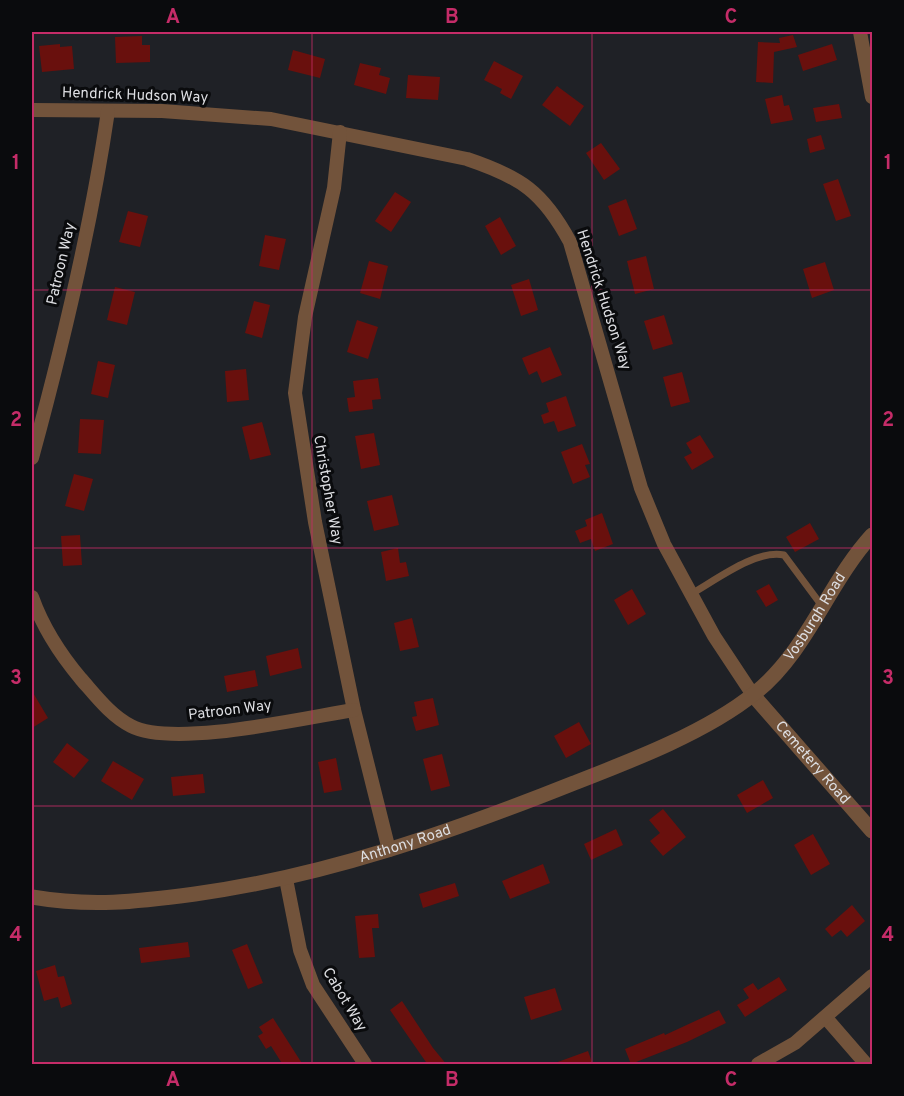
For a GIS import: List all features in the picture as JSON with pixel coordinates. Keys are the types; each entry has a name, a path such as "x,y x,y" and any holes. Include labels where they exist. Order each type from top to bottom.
{"street":[{"path":"860,32 873,97"},
{"name":"Hendrick Hudson Way","path":"32,110 162,111 271,119 467,159 493,167 538,194 555,213 570,242 641,488 664,544 714,636 753,695"},
{"name":"Patroon Way","path":"32,458 50,391 98,176 108,111"},
{"name":"Christopher Way","path":"340,132 334,188 304,317 297,358 295,393 315,522 354,710 389,850"},
{"name":"Vosburgh Road","path":"753,695 777,675 822,606 873,535"},
{"name":"Patroon Way","path":"32,597 41,622 77,674 105,706 130,725 144,731 195,735 354,710"},
{"name":"Cemetery Road","path":"753,695 873,831"},
{"name":"Anthony Road","path":"32,897 62,902 122,904 286,879 389,850 499,813 614,768 690,733 753,695"},
{"name":"Cabot Way","path":"286,879 300,950 313,985 365,1065"},
{"path":"758,1065 795,1043 873,976"},
{"path":"826,1018 866,1065"}],"lane":[{"path":"691,594 753,559 776,553 784,555 822,606"}],"building":[{"path":"793,35 797,47 774,52 773,83 756,82 758,42 780,43 779,38"},
{"path":"142,36 142,45 150,45 150,62 116,63 115,37"},
{"path":"60,44 60,47 72,46 74,69 42,72 39,46"},
{"path":"832,44 837,60 803,71 798,55"},
{"path":"293,50 325,59 320,78 288,70"},
{"path":"494,61 523,76 511,99 500,93 502,89 484,80"},
{"path":"360,63 381,68 379,75 390,78 386,94 354,85"},
{"path":"408,75 440,77 438,100 406,98"},
{"path":"557,86 584,106 570,126 542,105"},
{"path":"782,95 784,106 789,105 793,120 771,124 765,99"},
{"path":"839,104 842,118 816,122 813,108"},
{"path":"821,135 825,149 810,153 807,139"},
{"path":"601,143 620,169 604,180 586,153"},
{"path":"838,179 851,216 836,221 823,184"},
{"path":"395,192 411,202 391,232 375,221"},
{"path":"626,199 637,229 619,236 608,206"},
{"path":"128,211 148,216 140,247 119,242"},
{"path":"500,217 516,246 501,255 485,226"},
{"path":"265,235 286,239 279,270 259,266"},
{"path":"646,256 654,289 635,294 627,261"},
{"path":"369,261 388,266 380,299 360,293"},
{"path":"825,262 834,290 812,298 803,269"},
{"path":"529,279 538,310 521,316 511,285"},
{"path":"115,287 135,292 127,325 107,320"},
{"path":"254,301 270,305 262,338 245,333"},
{"path":"664,315 673,344 653,350 644,321"},
{"path":"357,320 378,327 368,359 347,352"},
{"path":"550,347 562,375 542,383 537,371 529,375 522,358"},
{"path":"98,361 115,365 108,398 91,394"},
{"path":"246,369 249,400 227,402 225,371"},
{"path":"682,372 690,402 671,407 663,377"},
{"path":"378,378 381,399 372,400 373,409 349,412 347,398 355,397 353,381"},
{"path":"566,396 576,426 558,432 554,421 544,424 541,415 549,412 546,403"},
{"path":"80,419 104,420 101,454 78,453"},
{"path":"262,422 271,455 250,460 242,427"},
{"path":"374,433 380,465 361,469 355,436"},
{"path":"700,435 714,457 692,470 684,457 692,453 686,443"},
{"path":"582,444 590,464 585,465 590,477 573,484 561,452"},
{"path":"74,474 93,479 84,511 65,506"},
{"path":"392,495 399,525 374,531 367,501"},
{"path":"602,513 613,544 595,551 591,539 580,543 575,531 587,526 585,520"},
{"path":"810,523 819,539 795,552 786,537"},
{"path":"80,535 82,565 63,566 61,536"},
{"path":"398,548 400,563 406,562 409,576 386,581 381,552"},
{"path":"769,584 778,600 766,607 756,591"},
{"path":"632,589 646,614 628,625 614,600"},
{"path":"412,618 419,647 400,651 394,623"},
{"path":"298,648 302,668 270,676 266,656"},
{"path":"255,670 258,686 227,692 224,676"},
{"path":"32,691 48,718 32,728"},
{"path":"433,698 439,725 416,731 412,717 417,716 414,702"},
{"path":"579,722 591,744 566,758 554,736"},
{"path":"67,743 89,760 74,778 53,762"},
{"path":"442,754 450,786 431,791 423,759"},
{"path":"336,758 342,790 324,793 318,762"},
{"path":"113,761 144,779 132,800 101,781"},
{"path":"203,774 205,793 173,796 171,777"},
{"path":"763,780 773,798 747,813 737,795"},
{"path":"663,809 686,837 663,856 650,841 660,833 649,820"},
{"path":"616,829 623,845 591,860 584,844"},
{"path":"813,834 830,864 811,875 794,845"},
{"path":"543,864 550,883 510,899 502,881"},
{"path":"455,883 459,896 423,908 419,894"},
{"path":"852,905 865,921 847,937 841,930 832,937 825,929"},
{"path":"378,914 379,928 372,928 375,957 359,958 355,916"},
{"path":"188,942 190,957 141,963 139,948"},
{"path":"247,944 263,983 248,989 232,950"},
{"path":"55,965 58,977 64,976 72,1004 61,1008 58,997 44,1001 36,971"},
{"path":"779,977 787,990 745,1017 737,1005 749,998 743,989 753,983 758,990"},
{"path":"555,988 562,1010 531,1020 524,997"},
{"path":"402,1001 447,1065 428,1065 390,1010"},
{"path":"719,1010 726,1023 687,1042 631,1064 625,1049 664,1033 665,1035"},
{"path":"273,1018 303,1065 283,1065 271,1046 266,1049 258,1036 263,1033 259,1027"},
{"path":"588,1051 593,1065 555,1065 555,1063"}]}
